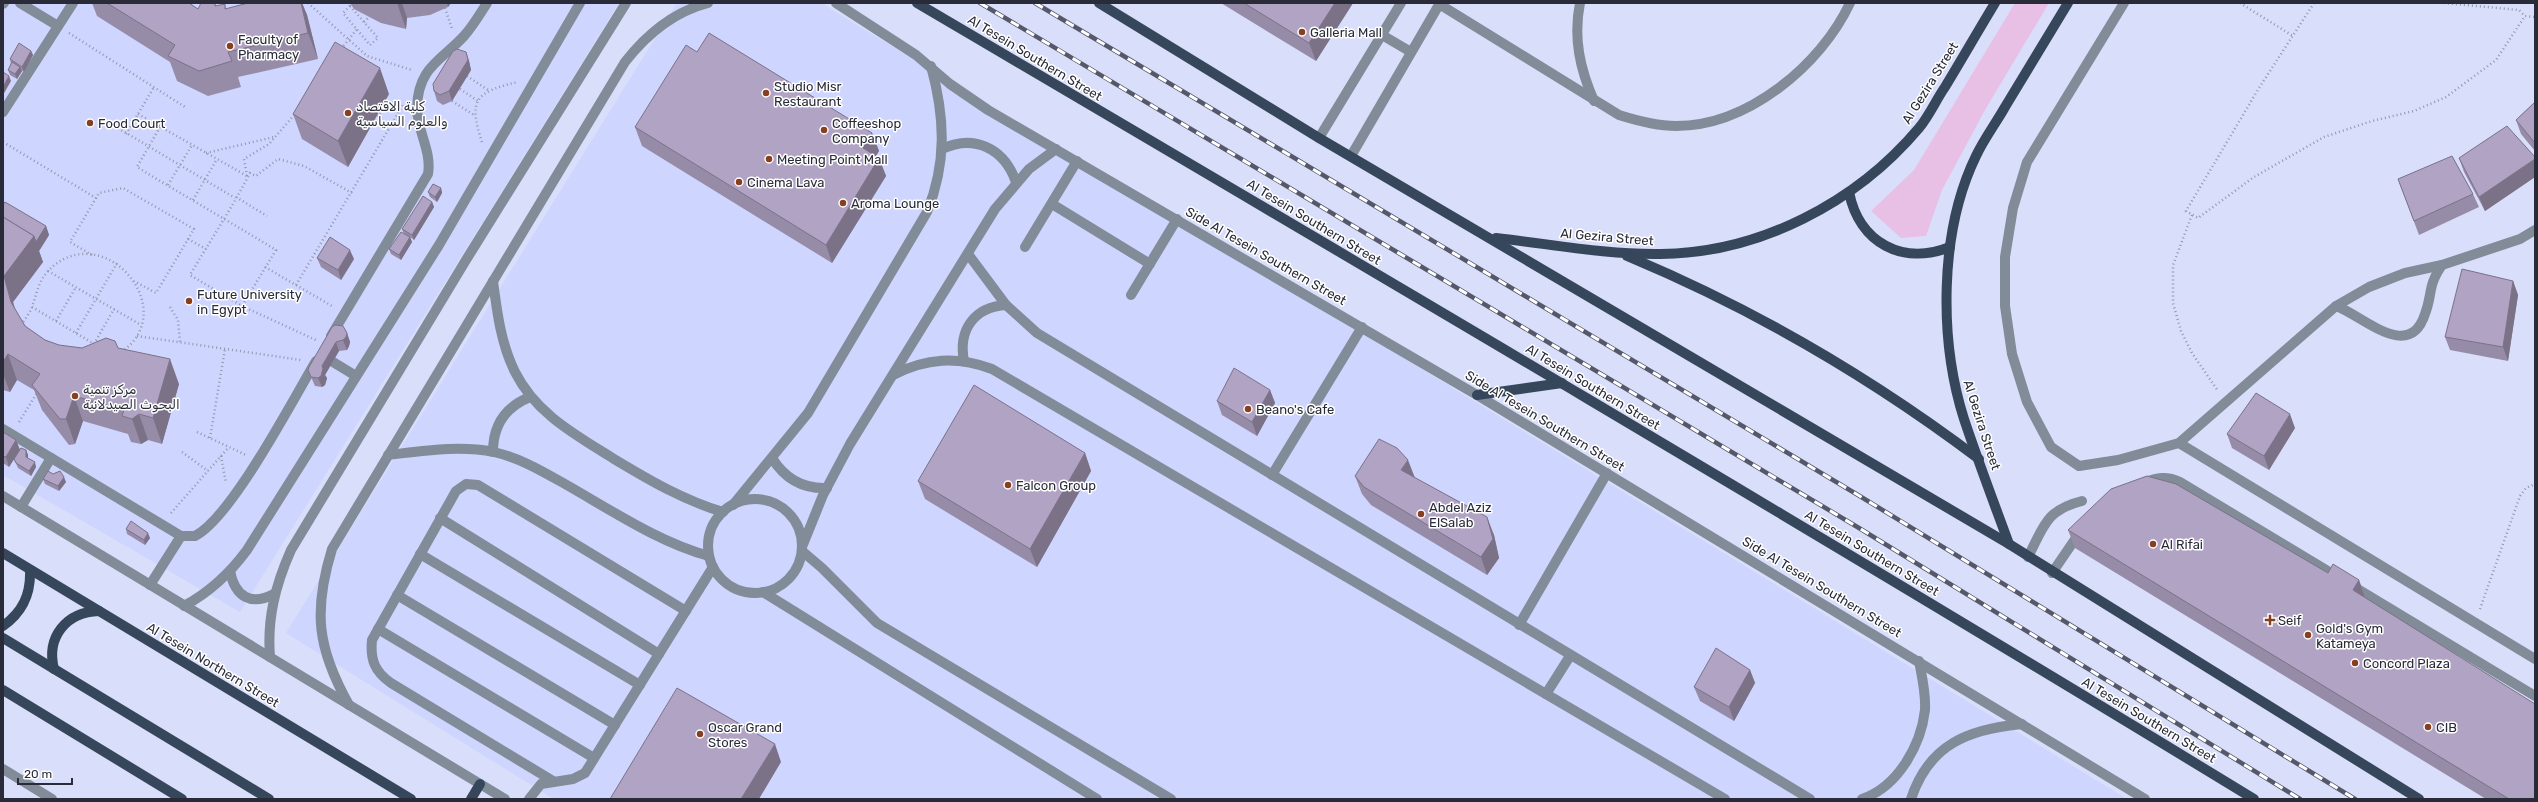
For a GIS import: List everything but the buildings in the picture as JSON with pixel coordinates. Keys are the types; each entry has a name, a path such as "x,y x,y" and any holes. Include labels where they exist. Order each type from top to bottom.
{"main road":[{"name":"Al Tesein Southern Street","path":"917,3 1562,383 1971,627 2254,799"},
{"path":"1099,3 1319,138 1492,238 2009,544 2052,573 2419,799"},
{"name":"Al Gezira Street","path":"1492,238 1621,253 1661,254 1701,251 1741,243 1779,230 1809,216 1849,192 1899,151 1920,127 1995,3"},
{"name":"Al Gezira Street","path":"2009,544 1964,419 1953,376 1948,341 1947,290 1950,247 1965,186 1976,156 2068,3"},
{"path":"1849,192 1852,204 1863,226 1886,246 1915,254 1927,254 1950,247"},
{"path":"1621,253 1729,301 1826,355 1895,398 1979,459"},
{"path":"1477,395 1562,383"},
{"name":"Al Tesein Northern Street","path":"3,553 411,799"},
{"path":"3,626 15,616 25,602 31,581 30,570"},
{"path":"54,669 52,650 58,632 75,616 98,611"},
{"path":"3,638 269,799"},
{"path":"3,690 182,799"},
{"path":"471,799 480,784"}],"street":[{"path":"20,3 58,26"},
{"path":"3,112 72,3"},
{"path":"326,345 428,174 429,160 417,108 418,97 426,74 439,58 469,31 487,3"},
{"path":"184,606 200,598 230,571 247,550 439,245 580,3"},
{"path":"270,657 269,626 274,594 291,550 466,260 626,3"},
{"path":"349,705 333,677 323,645 319,612 322,580 332,548 625,62 638,44 656,28 677,15 708,3"},
{"name":"Side Al Tesein Southern Street","path":"836,3 931,66 950,84 988,110 1477,395 1919,661 2144,799"},
{"path":"1319,138 1401,3"},
{"path":"1580,3 1577,18 1577,47 1582,75 1594,101"},
{"path":"1351,156 1440,4 1594,101 1619,115 1647,124 1676,126 1705,123 1739,111 1771,94 1799,72 1824,46 1850,3"},
{"path":"2124,3 2027,162 2012,215 2005,257 2005,306 2012,354 2027,402 2051,447 2079,466 2118,460 2178,443 2336,306 2369,287 2405,273 2442,265 2520,239 2535,230"},
{"path":"1382,35 1411,52"},
{"path":"931,66 938,91 942,149 937,187 927,212 808,413 733,505 723,512 710,532 709,556 713,567 719,577 740,591 763,592 785,582 796,568 802,549 827,488 850,444 968,254 994,209 1016,182 1056,149"},
{"path":"942,149 962,143 982,145 992,149 1007,162 1016,182"},
{"path":"1025,247 1077,161"},
{"path":"1052,204 1150,264"},
{"path":"1132,295 1177,219"},
{"path":"968,254 1006,305 1037,333 1570,656 1810,799"},
{"path":"2336,306 2349,310 2388,335 2400,336 2412,332 2420,324 2426,313 2429,289 2442,265"},
{"path":"493,281 504,346 515,372 530,397 563,428 656,484 688,500 723,512"},
{"path":"964,361 962,340 970,321 986,308 1006,305"},
{"path":"1272,475 1362,327"},
{"path":"7,435 51,458 181,536 195,536 201,533 229,503 320,354 356,376"},
{"path":"893,375 906,368 935,360 964,361 1001,373 1725,799"},
{"path":"493,452 496,429 502,418 519,402 530,397"},
{"path":"2178,443 2535,659"},
{"path":"388,455 454,448 493,452 524,462 670,542 709,556"},
{"path":"21,507 51,458"},
{"path":"772,458 791,480 808,487 827,488"},
{"path":"1519,625 1607,473"},
{"path":"2136,488 2161,478 2171,478 2180,482 2535,696"},
{"path":"553,781 380,676 370,653 372,640 440,518 460,487 472,484 478,485 686,611"},
{"path":"3,496 505,799"},
{"path":"733,505 756,500 779,506 796,524 802,549 877,623 1171,799"},
{"path":"2028,557 2051,515 2064,505 2082,501"},
{"path":"440,518 659,654"},
{"path":"2052,573 2088,521"},
{"path":"150,585 181,536"},
{"path":"420,554 640,685"},
{"path":"529,799 541,784 580,777 615,725 713,567"},
{"path":"230,571 232,583 240,594 251,599 263,599 274,594"},
{"path":"763,592 1097,799"},
{"path":"397,595 615,725"},
{"path":"378,629 594,758"},
{"path":"1546,694 1570,656"},
{"path":"1862,799 1885,786 1901,770 1912,751 1921,729 1925,709 1925,689 1919,661"},
{"path":"1911,799 1914,789 1928,767 1944,748 1966,735 1991,727 2022,724"},
{"path":"3,769 48,798"}],"path":[{"path":"308,3 346,39 367,56 426,74"},
{"path":"2240,3 2293,36"},
{"path":"2314,3 2186,211 2192,215 2198,218 2254,177 2324,137 2372,121 2414,111 2446,97 2496,60 2525,16"},
{"path":"2444,3 2519,10 2525,16 2535,17"},
{"path":"350,6 378,38 370,45 357,29 343,12 350,6"},
{"path":"445,8 452,29"},
{"path":"364,22 370,17"},
{"path":"58,26 185,107"},
{"path":"338,53 346,39 357,29"},
{"path":"467,76 488,90"},
{"path":"488,160 474,115 478,101 488,90 536,78"},
{"path":"126,134 154,87"},
{"path":"460,88 478,101"},
{"path":"296,285 352,193 406,99"},
{"path":"452,101 474,115"},
{"path":"374,120 390,103 401,109"},
{"path":"298,110 269,144 244,159 247,176 236,198 190,275 242,306 326,345"},
{"path":"138,114 247,176"},
{"path":"160,127 137,167 276,250 242,306"},
{"path":"118,128 267,216"},
{"path":"206,153 274,137"},
{"path":"3,142 96,198"},
{"path":"168,185 192,145"},
{"path":"192,200 217,159"},
{"path":"247,176 250,173 256,176 278,159 304,166 352,193"},
{"path":"122,188 194,229 188,239 156,293 134,281 116,263 92,255 70,242 99,194 122,188"},
{"path":"2192,215 2172,265 2173,303 2181,331 2192,353 2225,401"},
{"path":"188,239 206,249"},
{"path":"20,327 32,307 35,294 48,271 69,258 92,255"},
{"path":"76,332 116,263"},
{"path":"265,267 345,313"},
{"path":"48,271 141,325"},
{"path":"117,353 131,345 137,336 141,325 142,302 134,281"},
{"path":"56,321 76,287"},
{"path":"32,307 100,347"},
{"path":"170,307 178,320 180,342"},
{"path":"94,344 114,309"},
{"path":"137,336 315,362"},
{"path":"210,438 224,349"},
{"path":"7,435 38,392"},
{"path":"197,432 256,460"},
{"path":"162,524 229,447"},
{"path":"182,452 208,471"},
{"path":"221,456 229,503"},
{"path":"2475,624 2520,496 2526,488 2535,484"}],"shaded area":[{"name":"Future University in Egypt","path":"3,3 619,3 240,612 3,475"},
{"path":"677,3 821,3 2127,799 554,799 286,633"},
{"path":"2015,3 2049,3 1985,110 1942,190 1926,236 1901,238 1871,211 1914,170"}],"railway":[{"path":"980,3 1859,528 2300,799"},
{"path":"1035,3 1858,495 2355,799"}],"place":[{"name":"Galleria Mall","path":"1302,32"},
{"name":"Faculty of Pharmacy","path":"230,46"},
{"name":"Studio Misr Restaurant","path":"766,93"},
{"name":"كلية الاقتصاد والعلوم السياسية","path":"348,113"},
{"name":"Food Court","path":"90,123"},
{"name":"Coffeeshop Company","path":"824,130"},
{"name":"Meeting Point Mall","path":"769,159"},
{"name":"Cinema Lava","path":"739,182"},
{"name":"Aroma Lounge","path":"843,203"},
{"name":"Future University in Egypt","path":"189,301"},
{"name":"مركز تنمية البحوث الصيدلانية","path":"75,396"},
{"name":"Beano's Cafe","path":"1248,409"},
{"name":"Falcon Group","path":"1008,485"},
{"name":"Abdel Aziz ElSalab","path":"1421,514"},
{"name":"Al Rifai","path":"2153,544"},
{"name":"Seif","path":"2270,620"},
{"name":"Gold's Gym Katameya","path":"2308,635"},
{"name":"Concord Plaza","path":"2355,663"},
{"name":"CIB","path":"2428,727"},
{"name":"Oscar Grand Stores","path":"700,734"}]}
